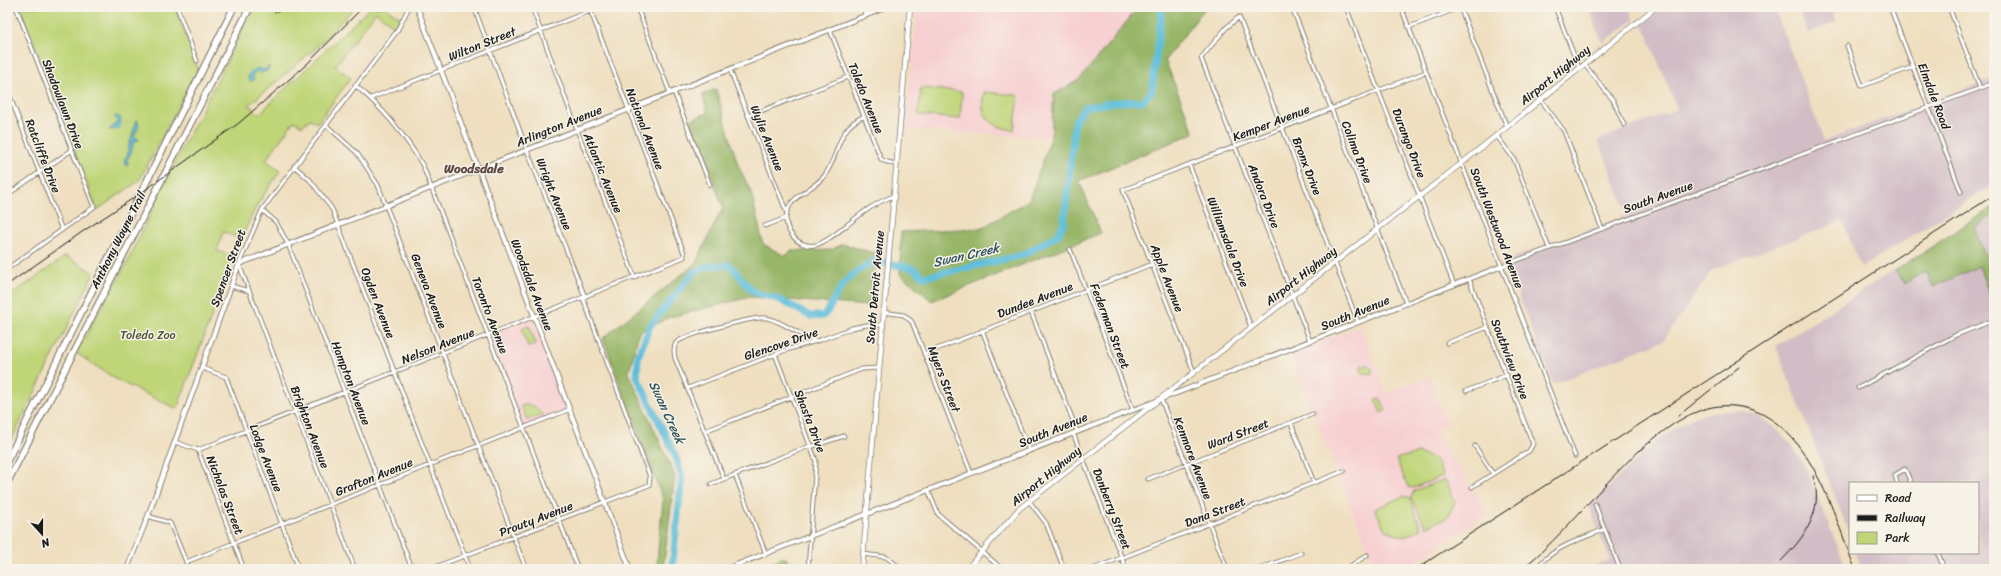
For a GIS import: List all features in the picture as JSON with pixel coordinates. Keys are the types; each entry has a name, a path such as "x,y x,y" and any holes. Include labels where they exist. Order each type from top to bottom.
{"highway":[{"name":"Anthony Wayne Trail","path":"7,461 234,7"},
{"name":"Anthony Wayne Trail","path":"7,483 250,7"}],"main road":[{"name":"South Detroit Avenue","path":"862,569 882,312 910,7"},
{"name":"Airport Highway","path":"967,569 1015,513 1029,501 1462,163 1656,7"}],"street":[{"name":"Shadowlawn Drive","path":"16,7 94,207 62,230"},
{"path":"177,7 197,61"},
{"name":"Spencer Street","path":"127,569 148,516 239,264 262,210 397,31 409,7"},
{"name":"Woodsdale Avenue","path":"417,7 533,318 630,569"},
{"name":"Wright Avenue","path":"474,7 650,477 649,485"},
{"name":"Atlantic Avenue","path":"532,7 577,130 635,278"},
{"name":"National Avenue","path":"589,7 627,110 684,253 684,257"},
{"name":"Wilton Street","path":"371,98 600,7"},
{"path":"638,7 710,185"},
{"path":"862,17 875,7"},
{"name":"Arlington Avenue","path":"239,264 887,7"},
{"name":"Colima Drive","path":"1292,7 1406,303"},
{"name":"Durango Drive","path":"1346,7 1454,285"},
{"name":"South Westwood Avenue","path":"1401,7 1576,456"},
{"path":"1409,27 1461,7 1507,127"},
{"path":"1555,7 1579,68"},
{"name":"Elmdale Road","path":"1890,7 1961,192"},
{"path":"1949,7 1980,88"},
{"name":"Bronx Drive","path":"1201,58 1226,28 1239,16 1358,322"},
{"name":"Toledo Avenue","path":"830,30 881,159 884,162 895,164"},
{"path":"1847,46 1862,86 1913,67"},
{"name":"Andora Drive","path":"1201,58 1310,341"},
{"path":"1584,64 1613,100 1624,126"},
{"name":"Wylie Avenue","path":"730,70 787,213"},
{"name":"Kemper Avenue","path":"1123,190 1426,72"},
{"path":"748,116 848,77"},
{"name":"South Avenue","path":"726,569 1502,266 1994,83"},
{"name":"Toronto Avenue","path":"355,85 371,98 407,138 433,187 488,336 578,569"},
{"name":"Ratcliffe Drive","path":"7,89 62,230"},
{"path":"1540,99 1564,131 1602,229"},
{"path":"864,116 853,122 843,133 834,160 823,177 789,207 786,218 788,230 796,239 805,244 816,244 834,235 878,201 893,196"},
{"name":"Geneva Avenue","path":"326,124 357,153 369,169 387,205 526,569"},
{"path":"1496,135 1514,159 1549,248"},
{"path":"7,195 72,150"},
{"name":"Williamsdale Drive","path":"1189,164 1251,327"},
{"name":"Ogden Avenue","path":"294,166 310,180 323,195 338,225 470,569"},
{"name":"Apple Avenue","path":"1123,190 1194,372"},
{"name":"Hampton Avenue","path":"262,210 276,222 288,244 412,569"},
{"path":"765,226 786,218"},
{"path":"7,269 62,230"},
{"name":"Federman Street","path":"1070,249 1133,410"},
{"name":"Nelson Avenue","path":"198,450 635,278 684,257"},
{"name":"Brighton Avenue","path":"239,264 355,569"},
{"name":"Dundee Avenue","path":"924,354 1152,264"},
{"name":"Southview Drive","path":"1469,279 1532,438 1532,446 1527,452 1494,474"},
{"path":"231,286 249,291"},
{"name":"Myers Street","path":"882,312 904,315 908,317 971,473"},
{"name":"Danberry Street","path":"1031,312 1075,432 1083,459 1126,569"},
{"path":"724,479 675,358 674,349 676,344 687,337 744,320 759,318 772,320 815,342"},
{"path":"1858,388 1956,335 1994,320"},
{"name":"Glencove Drive","path":"688,388 775,354 815,342 852,328 882,325"},
{"path":"1447,343 1488,327"},
{"path":"982,330 1029,451"},
{"name":"Shasta Drive","path":"775,354 816,461 808,569"},
{"name":"Lodge Avenue","path":"202,368 226,377 299,569"},
{"path":"705,431 862,369 878,368"},
{"path":"1466,391 1507,375"},
{"name":"Kenmore Avenue","path":"1161,399 1227,569"},
{"name":"Grafton Avenue","path":"186,562 568,410"},
{"name":"Ward Street","path":"1148,479 1313,414"},
{"path":"1291,423 1314,483"},
{"path":"711,484 810,446 844,436"},
{"name":"Nicholas Street","path":"175,442 198,450 244,569"},
{"path":"1472,487 1494,474 1476,446"},
{"path":"1896,482 1894,477 1898,472 1905,469 1910,482"},
{"name":"Dana Street","path":"1093,569 1344,471"},
{"path":"735,474 766,554"},
{"path":"1906,482 1908,477"},
{"name":"Prouty Avenue","path":"430,569 649,485"},
{"path":"928,490 938,514 1002,569"},
{"path":"1029,501 1046,523 1064,569"},
{"path":"1594,504 1620,569"},
{"path":"148,516 170,523 189,569"},
{"path":"1536,569 1550,555 1562,547 1605,529"},
{"path":"1259,569 1301,553"},
{"path":"863,554 886,557 902,569"},
{"path":"1938,554 1944,569"},
{"path":"1346,569 1367,555"}],"shaded area":[{"path":"917,7 1134,7 1133,14 1079,80 1054,94 1051,138 905,129"},
{"path":"1589,7 1629,7 1634,20 1602,43"},
{"path":"1665,7 1774,7 1824,141 1994,78 1994,184 1861,268 1843,221 1712,270 1663,341 1553,384 1505,261 1628,215 1598,140 1677,109 1643,24"},
{"path":"1798,7 1831,7 1836,22 1808,33"},
{"path":"1994,206 1994,569 1861,569 1855,554 1979,554 1979,482 1849,482 1849,533 1776,346"},
{"path":"533,318 568,410 523,428 488,336"},
{"path":"1361,327 1386,393 1429,377 1448,426 1434,431 1489,513 1404,569 1376,569 1289,352"},
{"path":"1725,410 1743,411 1757,415 1778,431 1792,445 1805,467 1847,569 1586,569 1610,560 1589,506 1656,441 1695,416"}],"green space":[{"path":"20,7 175,7 198,69 139,181 97,210"},
{"name":"Toledo Zoo","path":"255,7 355,7 317,47 249,105 259,114 371,7 385,7 401,18 395,27 376,12 335,66 351,78 317,123 310,119 302,126 294,121 266,160 280,171 257,205 241,239 223,232 217,251 234,256 177,409 117,380 76,353 126,265 175,162"},
{"path":"1134,7 1206,7 1165,60 1194,133 1079,181 1101,233 932,301 900,274 901,232 982,228 1029,200 1051,138 1054,94 1079,80 1133,14"},
{"path":"921,88 962,92 960,119 918,115"},
{"path":"716,89 738,165 751,192 763,244 785,256 792,251 831,250 842,244 878,254 868,306 750,297 670,317 639,332 629,373 675,476 663,569 661,569 657,561 663,500 603,338 695,264 723,207 690,120 708,113 702,95"},
{"path":"984,92 1017,95 1019,98 1014,130 1006,129 988,119 983,108"},
{"path":"1994,206 1994,214 1974,228 1994,278 1994,292 1989,294 1979,266 1933,287 1926,271 1905,283 1895,271"},
{"path":"66,256 94,273 7,449 7,298"},
{"path":"529,326 536,344 528,347 522,329"},
{"path":"1368,365 1372,369 1372,374 1363,373 1360,368 1361,366"},
{"path":"1380,398 1386,410 1381,413 1375,399"},
{"path":"521,406 534,406 543,415 527,420"},
{"path":"1418,453 1435,459 1443,476 1413,488 1408,487 1396,459"},
{"path":"1445,479 1455,502 1448,517 1426,527 1411,497 1414,491"},
{"path":"1404,496 1410,498 1421,529 1404,537 1385,530 1375,509"},
{"path":"781,557 787,559 789,569 764,569"}],"water":[{"path":"268,66 269,69 266,72 263,71 260,73 257,71 253,74 253,80 251,82 248,79 249,74 257,68 266,70"},
{"path":"115,116 120,117 121,126 117,129 109,130 117,122"},
{"path":"137,119 139,126 134,136 139,140 134,141 131,153 127,160 127,166 124,160 128,154 128,149"}],"waterway":[{"name":"Swan Creek","path":"672,569 682,477 675,455 637,377 638,357 650,326 694,272 709,266 730,265 753,292 780,300 810,316 823,316 843,284 855,273 874,261 913,268 924,277 1023,255 1058,235 1064,222 1075,121 1085,107 1117,102 1143,101 1152,91 1162,7"}],"railway":[{"path":"267,7 275,12 279,11 283,7"},
{"path":"7,285 82,232 138,195 239,123 307,64 363,7"},
{"path":"1416,569 1994,195"},
{"path":"1678,416 1739,367"},
{"path":"1639,451 1679,420 1705,409 1717,406 1735,406 1764,415 1784,430 1801,449 1815,472 1827,497 1849,552"},
{"path":"1522,569 1568,525 1642,448"},
{"path":"1781,561 1797,543 1810,523 1816,501 1816,489 1813,476"},
{"path":"1850,554 1855,569"}],"district":[{"name":"Woodsdale","path":"474,168"}]}
